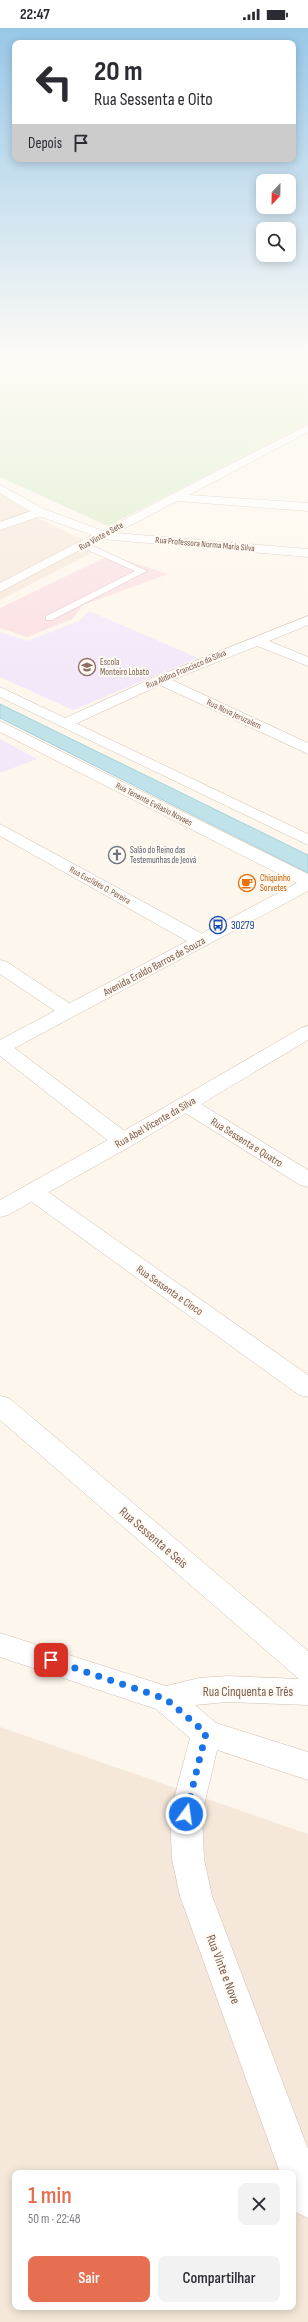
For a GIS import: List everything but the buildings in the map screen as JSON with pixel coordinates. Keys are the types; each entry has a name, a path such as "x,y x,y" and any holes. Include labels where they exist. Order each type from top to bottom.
{"street":[{"name":"Rua Vinte e Sete","path":"0,588 240,463"},
{"name":"Rua Professora Norma Maria Silva","path":"0,488 40,512 102,535 308,553"},
{"path":"174,497 308,507"},
{"path":"0,526 40,512"},
{"name":"Rua Aldino Francisco da Silva","path":"66,722 160,680 308,620"},
{"path":"256,640 308,662"},
{"name":"Rua Nova Jeruzalem","path":"160,680 308,748"},
{"path":"0,691 308,840"},
{"name":"Rua Tenente Evilasio Novaes","path":"0,726 308,881"},
{"name":"Rua Euclides O. Pereira","path":"0,829 201,941"},
{"name":"Avenida Eraldo Barros de Souza","path":"0,1047 308,884"},
{"path":"0,966 68,1011"},
{"name":"Rua Abel Vicente da Silva","path":"0,1210 123,1141 308,1032"},
{"path":"0,1047 123,1141"},
{"name":"Rua Sessenta e Quatro","path":"186,1104 308,1180"},
{"name":"Rua Sessenta e Cinco","path":"33,1192 308,1388"},
{"name":"Rua Sessenta e Seis","path":"0,1405 308,1669"},
{"path":"0,1645 51,1660 166,1699 206,1733 308,1766"},
{"name":"Rua Cinquenta e Três","path":"166,1699 199,1691 227,1689 308,1692"},
{"name":"Rua Vinte e Nove","path":"206,1733 186,1814 188,1859 196,1896 308,2199"}],"lane":[{"path":"49,618 141,572 141,569 84,545"}],"shaded area":[{"path":"0,493 43,521 101,548 0,600"},
{"path":"110,555 168,574 83,605 72,619 27,637 0,628 0,608"},
{"name":"Escola Monteiro Lobato","path":"89,611 197,658 73,710 0,677 0,632 27,641 79,621"},
{"path":"0,739 37,759 0,773"},
{"path":"0,1727 308,1834 308,2322 0,2322"}],"green space":[{"path":"0,463 230,463 108,526 0,477"}],"water":[{"path":"0,704 308,855 308,873 0,718"}],"place":[{"name":"Escola Monteiro Lobato","path":"87,667"},
{"name":"Salão do Reino das Testemunhas de Jeová","path":"117,855"},
{"name":"Chiquinho Sorvetes","path":"247,883"},
{"name":"30279","path":"218,925"}],"route":[{"path":"51,1660 166,1699 206,1733 186,1814"}]}
